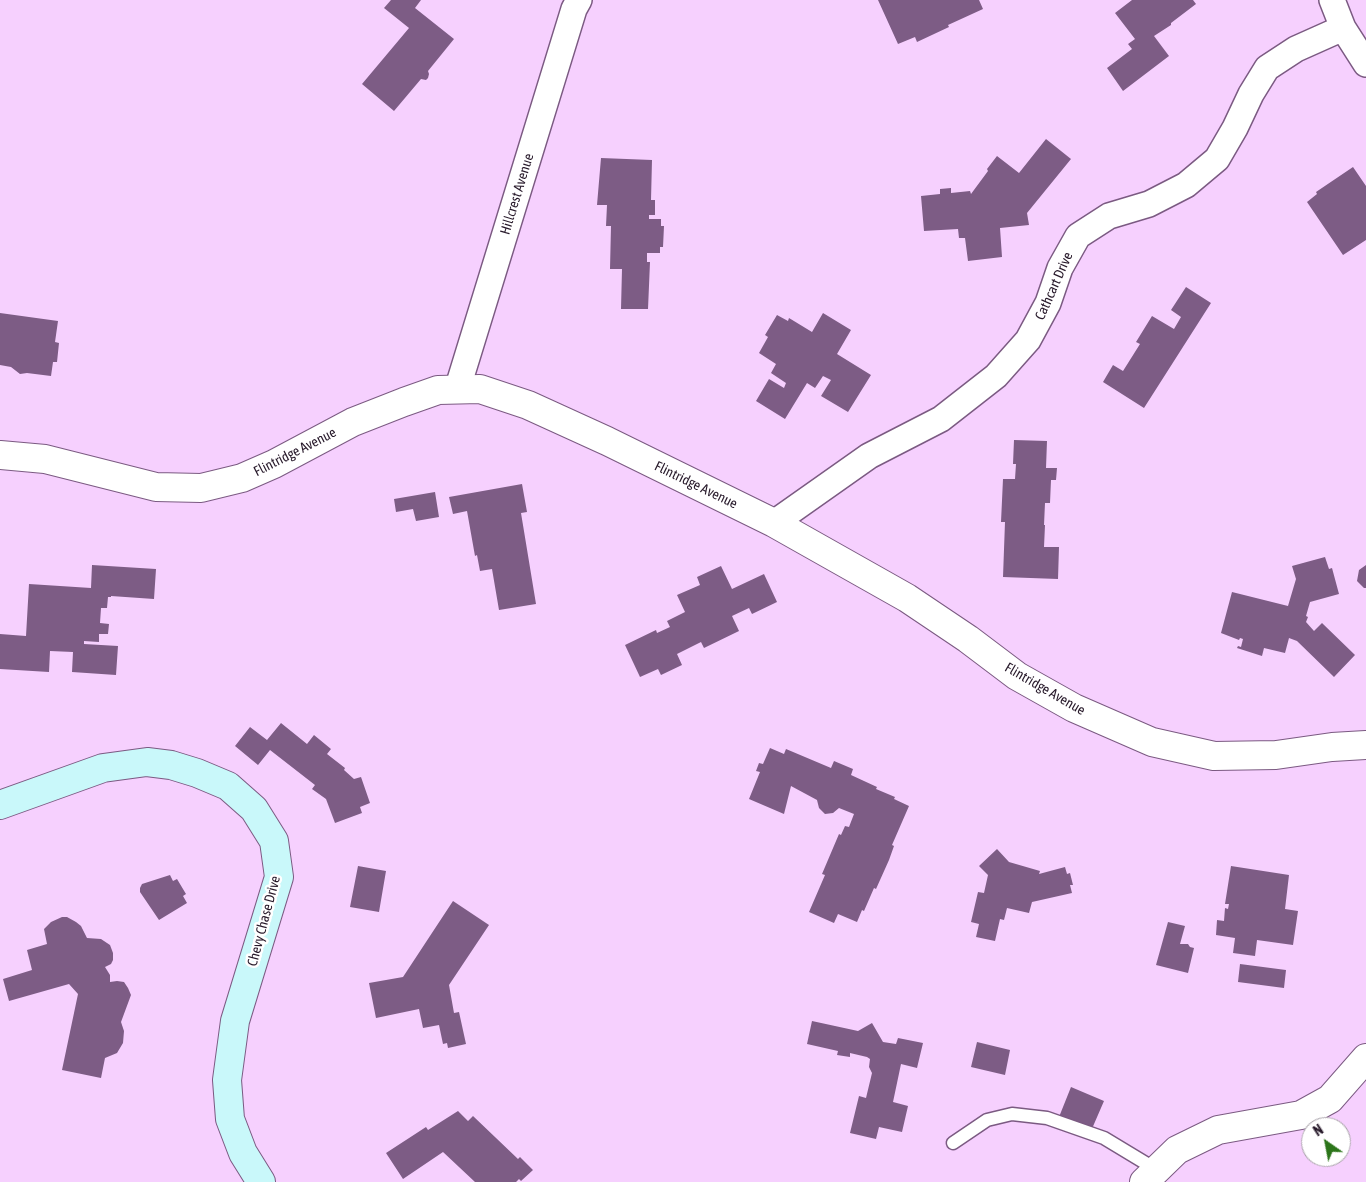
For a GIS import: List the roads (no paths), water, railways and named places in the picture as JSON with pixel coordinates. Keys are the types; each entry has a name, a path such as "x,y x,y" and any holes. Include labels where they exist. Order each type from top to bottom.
{"main road":[{"name":"Chevy Chase Drive","path":"0,806 103,768 147,762 171,765 228,786 254,809 274,841 279,877 235,1021 227,1080 230,1119 243,1153 261,1182"}],"street":[{"name":"Hillcrest Avenue","path":"457,390 574,9 579,0"},
{"path":"1332,0 1343,28 1366,64"},
{"name":"Cathcart Drive","path":"774,523 869,456 940,419 996,376 1028,340 1048,304 1060,268 1078,236 1109,216 1148,204 1186,185 1217,159 1251,94 1267,68 1296,49 1343,28"},
{"name":"Flintridge Avenue","path":"0,455 45,459 156,487 201,488 242,478 274,464 353,422 404,402 438,390 480,389 528,406 607,441 774,523 907,598 968,639 1017,676 1074,708 1152,742 1214,756 1276,755 1332,747 1366,745"},
{"path":"1150,1176 1177,1150 1218,1130 1301,1115 1330,1099 1366,1058"}],"lane":[{"path":"953,1143 987,1120 1012,1114 1047,1118 1104,1138 1150,1176"}]}
